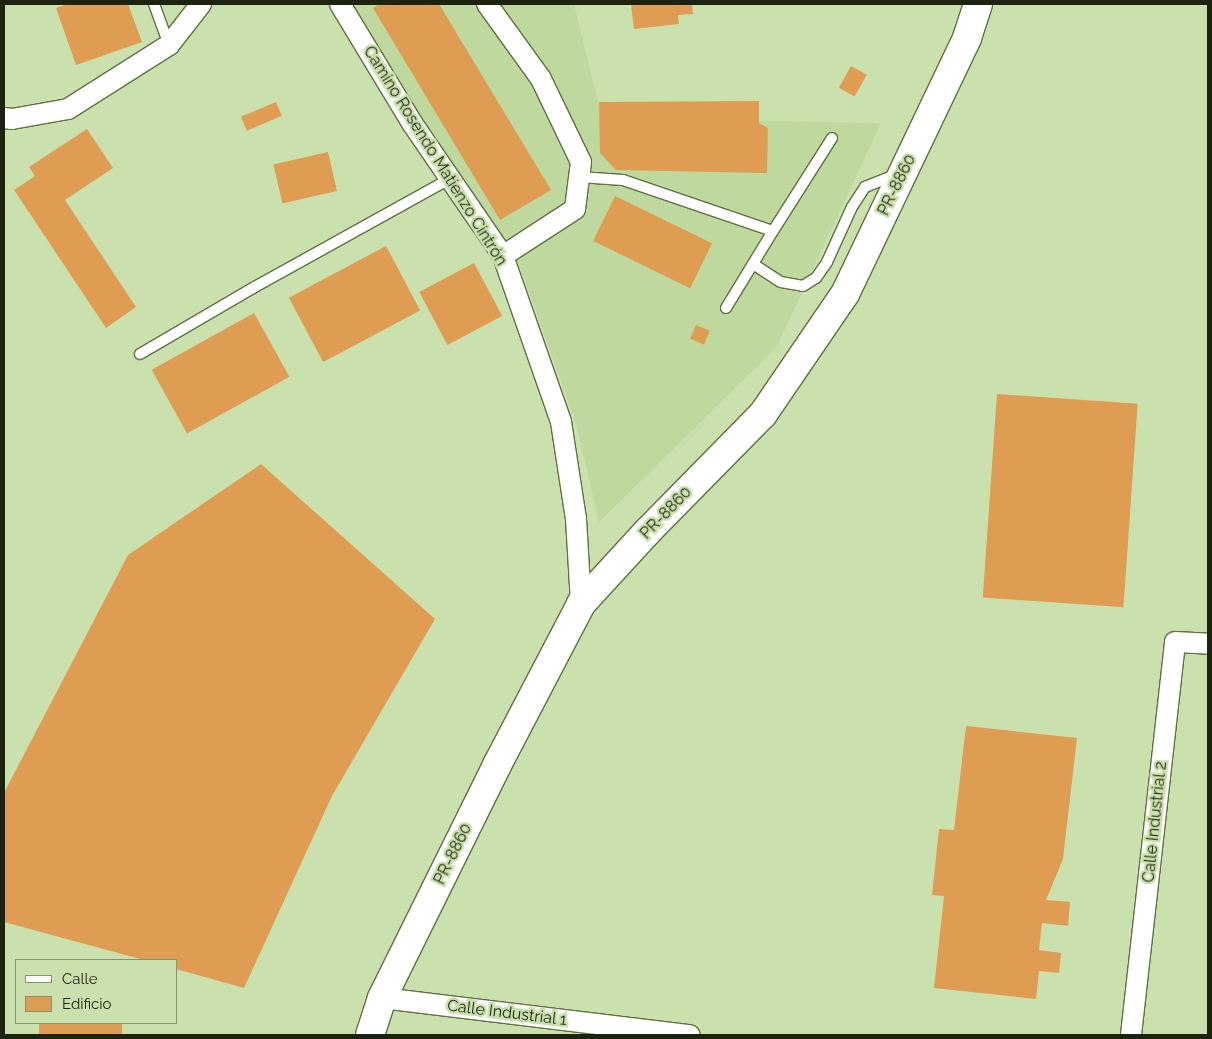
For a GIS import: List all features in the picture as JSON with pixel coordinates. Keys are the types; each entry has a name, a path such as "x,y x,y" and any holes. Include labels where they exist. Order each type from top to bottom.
{"street":[{"path":"4,118 12,119 68,109 169,45 201,4"},
{"name":"Camino Rosendo Matienzo Cintrón","path":"340,4 412,123 503,256 561,422 576,518 581,604"},
{"path":"487,4 541,78 581,162 575,209 503,256"},
{"name":"PR-8860","path":"370,1035 382,998 497,765 581,604 647,532 763,414 845,294 967,38 978,4"},
{"name":"Calle Industrial 2","path":"1130,1035 1175,642 1208,644"},
{"name":"Calle Industrial 1","path":"382,998 690,1035"}],"lane":[{"path":"154,4 169,45"},
{"path":"726,308 772,231 832,138"},
{"path":"753,264 781,282 803,286 816,278 827,262 852,207 866,187 903,172"},
{"path":"579,177 623,180 772,231"},
{"path":"140,354 253,288 450,179"}],"shaded area":[{"path":"574,4 602,118 881,123 776,348 599,522 576,423 520,267 342,5"}],"building":[{"path":"68,4 128,4 142,42 76,65 56,8"},
{"path":"380,4 439,4 551,190 500,220 373,8"},
{"path":"631,4 692,4 693,14 678,15 679,24 634,29"},
{"path":"851,66 867,75 855,97 839,88"},
{"path":"759,101 759,123 768,128 767,173 616,170 600,153 599,102"},
{"path":"276,102 282,116 247,131 241,117"},
{"path":"87,129 113,168 65,200 136,307 106,328 14,190 35,176 29,167"},
{"path":"328,152 337,191 282,204 273,165"},
{"path":"615,196 712,243 690,288 593,241"},
{"path":"386,246 420,310 323,362 289,298"},
{"path":"474,263 502,316 447,345 419,292"},
{"path":"254,313 289,377 187,434 152,370"},
{"path":"696,325 710,331 704,345 690,339"},
{"path":"997,394 1138,404 1123,607 983,598"},
{"path":"261,464 435,619 332,796 244,988 178,970 178,959 140,959 4,922 4,793 128,555"},
{"path":"966,726 1077,738 1063,859 1046,900 1070,902 1068,926 1042,923 1039,950 1061,953 1059,973 1039,971 1036,999 934,988 944,896 932,895 939,829 954,830"},
{"path":"39,1024 122,1024 122,1035 39,1035"}]}
